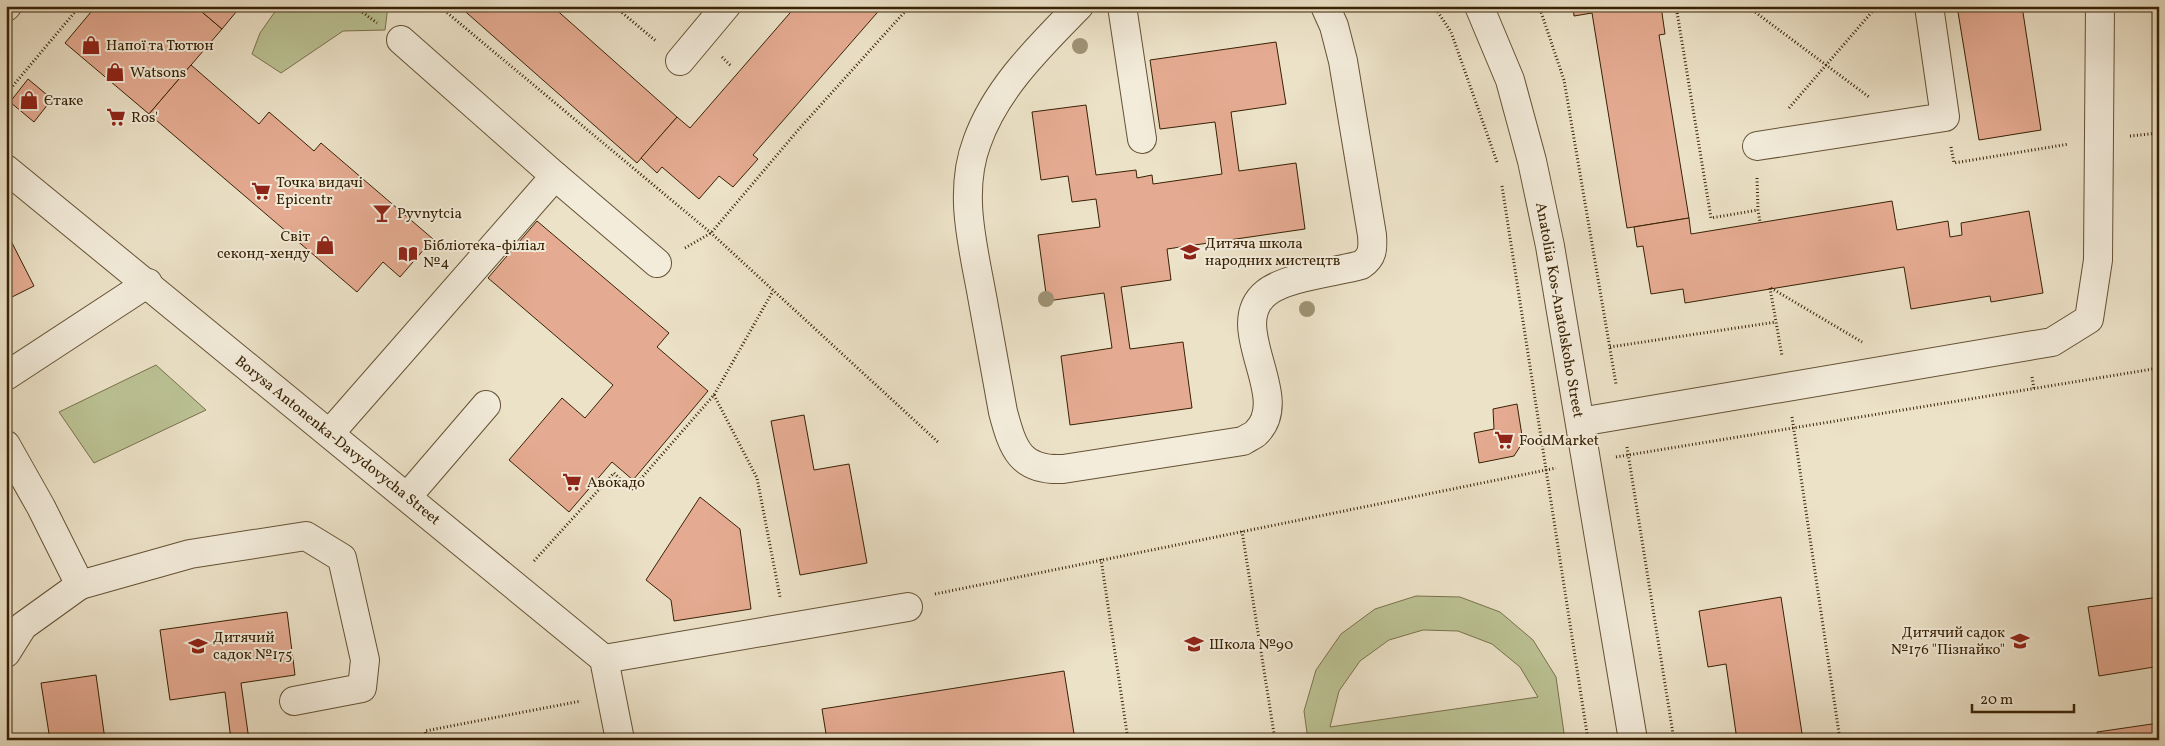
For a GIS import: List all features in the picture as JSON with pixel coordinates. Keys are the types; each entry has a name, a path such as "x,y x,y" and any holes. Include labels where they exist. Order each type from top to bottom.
{"street":[{"path":"680,61 726,6"},
{"path":"1079,6 1042,44 1010,83 990,114 974,150 969,168 967,194 974,254 1009,435 1023,459 1031,465 1047,470 1243,441 1256,433 1264,422 1269,405 1253,334 1254,311 1259,300 1267,292 1281,284 1361,265 1370,260 1373,250 1372,235 1344,71 1334,26 1325,6"},
{"path":"1122,6 1142,139"},
{"name":"Anatoliia Kos-Anatolskoho Street","path":"1479,6 1510,80 1532,162 1550,246 1633,740"},
{"path":"1757,146 1945,117 1929,6"},
{"path":"1580,422 2052,342 2089,319 2098,260 2100,6"},
{"path":"401,40 555,176 658,263"},
{"name":"Borysa Antonenka-Davydovycha Street","path":"6,169 604,659"},
{"path":"330,433 555,176"},
{"path":"6,376 148,284"},
{"path":"407,497 486,405"},
{"path":"6,445 41,507 80,585"},
{"path":"6,653 23,626 80,585 190,554 306,536 342,558 364,660 362,688 294,701"},
{"path":"620,740 604,659 908,607"}],"path":[{"path":"6,94 80,6"},
{"path":"439,6 711,233 939,444"},
{"path":"614,6 680,61"},
{"path":"711,233 799,129 910,6"},
{"path":"1434,6 1451,32 1500,171"},
{"path":"1539,6 1564,80 1622,415 1674,740"},
{"path":"1676,6 1711,218 1758,210"},
{"path":"1747,6 1904,123"},
{"path":"1788,109 1877,6"},
{"path":"1945,117 1954,163 2099,139"},
{"path":"1757,146 1758,210 1760,222"},
{"path":"1502,180 1588,740"},
{"path":"1840,740 1794,429 1770,288 1906,367"},
{"path":"513,583 614,473 631,490 714,395 773,290"},
{"path":"1610,347 1776,322"},
{"path":"1646,453 2159,368"},
{"path":"714,395 757,478 786,628"},
{"path":"908,607 939,592 1586,462"},
{"path":"1242,531 1275,740"},
{"path":"1101,559 1128,740"},
{"path":"427,740 425,731 611,696"}],"green space":[{"path":"279,6 388,6 385,30 343,31 281,73 252,54 260,33"},
{"path":"156,365 206,410 94,463 59,412"},
{"path":"1416,596 1460,597 1500,612 1533,640 1556,677 1565,740 1308,740 1304,711 1316,670 1341,634 1375,609","holes":["1423,630 1458,631 1492,644 1520,667 1538,697 1330,727 1339,691 1360,661 1389,640"]}],"building":[{"path":"96,6 195,6 222,29 149,114 65,43"},
{"path":"195,6 241,6 222,29"},
{"path":"459,6 552,6 677,117 637,163"},
{"path":"796,6 883,6 753,155 758,159 733,187 719,176 699,199 662,167 657,173 641,158 677,117 690,128"},
{"path":"1573,6 1661,6 1665,34 1659,35 1689,218 1627,228 1592,13 1574,16"},
{"path":"1957,6 2022,6 2041,130 1979,140"},
{"path":"1276,42 1286,104 1231,112 1239,171 1296,163 1305,229 1167,249 1171,280 1121,287 1130,349 1183,342 1192,408 1070,425 1061,356 1112,348 1104,293 1047,301 1038,235 1100,227 1096,199 1072,202 1068,176 1041,180 1032,112 1086,105 1096,175 1136,170 1137,178 1152,175 1153,184 1222,174 1215,122 1160,129 1150,60"},
{"path":"191,65 259,124 269,112 314,151 321,143 433,239 400,277 383,262 357,292 149,114"},
{"path":"28,79 52,99 34,122 10,102"},
{"path":"1892,201 1897,230 1948,221 1950,237 1962,235 1961,223 2029,211 2043,293 1991,302 1990,296 1911,309 1904,267 1685,303 1683,289 1651,294 1643,246 1637,247 1634,227 1689,218 1691,234"},
{"path":"537,221 669,333 657,347 708,391 633,480 612,462 569,512 509,460 562,398 585,418 613,385 488,278"},
{"path":"9,237 34,286 6,300 6,238"},
{"path":"1517,404 1523,442 1514,456 1479,463 1474,433 1494,429 1493,409"},
{"path":"804,415 814,470 849,464 867,563 800,575 771,421"},
{"path":"700,497 740,529 751,609 674,621 671,600 646,580"},
{"path":"1781,597 1803,740 1737,740 1726,664 1708,667 1699,611"},
{"path":"2159,597 2159,697 2154,667 2099,676 2088,607"},
{"path":"287,612 295,675 241,683 249,740 231,740 225,692 170,700 160,630"},
{"path":"1064,671 1075,740 1005,740 1004,736 979,740 827,740 822,709"},
{"path":"96,675 105,740 50,740 41,683"},
{"path":"2159,723 2159,740 2098,740 2097,732"},
{"path":"306,734 307,740 266,740"}],"place":[{"name":"Напої та Тютюн","path":"91,45"},
{"name":"Watsons","path":"115,72"},
{"name":"Єтаке","path":"29,100"},
{"name":"Ros'","path":"116,117"},
{"name":"Точка видачі Epicentr","path":"261,191"},
{"name":"Pyvnytcia","path":"382,213"},
{"name":"Світ секонд-хенду","path":"325,245"},
{"name":"Дитяча школа народних мистецтв","path":"1190,252"},
{"name":"Бібліотека-філіал №4","path":"408,254"},
{"name":"FoodMarket","path":"1504,440"},
{"name":"Авокадо","path":"572,482"},
{"name":"Дитячий садок №176 \"Пізнайко\"","path":"2020,641"},
{"name":"Школа №90","path":"1194,644"},
{"name":"Дитячий садок №175","path":"198,646"}]}
